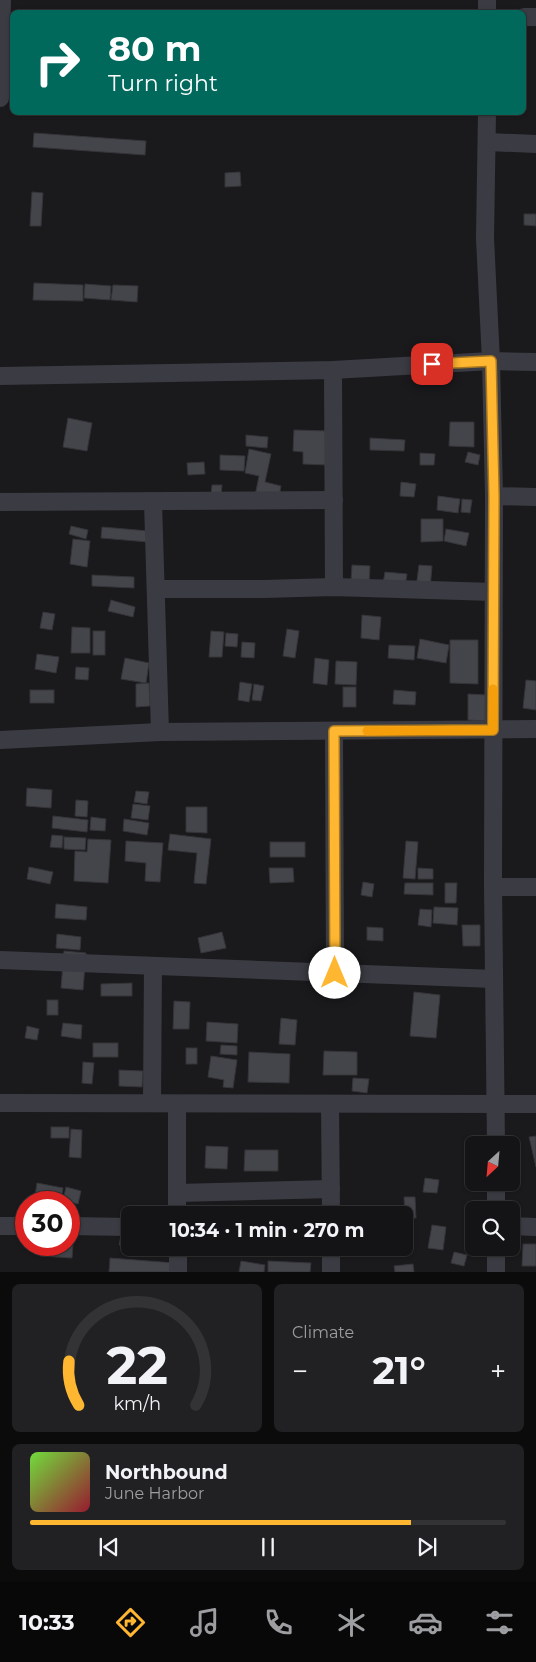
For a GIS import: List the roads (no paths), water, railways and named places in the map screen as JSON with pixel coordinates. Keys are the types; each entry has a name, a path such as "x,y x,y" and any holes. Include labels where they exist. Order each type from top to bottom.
{"street":[{"path":"0,98 2,0"},
{"path":"487,115 484,238 491,361 494,496 493,887 496,1136"},
{"path":"486,142 536,144"},
{"path":"0,376 333,370 491,361 536,362"},
{"path":"333,370 334,587"},
{"path":"494,496 536,497"},
{"path":"0,502 334,500"},
{"path":"153,502 160,732"},
{"path":"156,589 334,587 493,592"},
{"path":"0,740 160,732 536,729"},
{"path":"334,731 335,973"},
{"path":"493,887 536,887"},
{"path":"0,960 494,979"},
{"path":"152,1104 153,966"},
{"path":"0,1103 536,1104"},
{"path":"177,1104 177,1206"},
{"path":"330,1104 331,1206"},
{"path":"177,1193 331,1189"},
{"path":"0,1226 15,1226"},
{"path":"80,1226 121,1227"},
{"path":"520,1226 536,1227"},
{"path":"178,1256 178,1272"},
{"path":"331,1256 331,1272"},
{"path":"496,1256 496,1272"}]}
